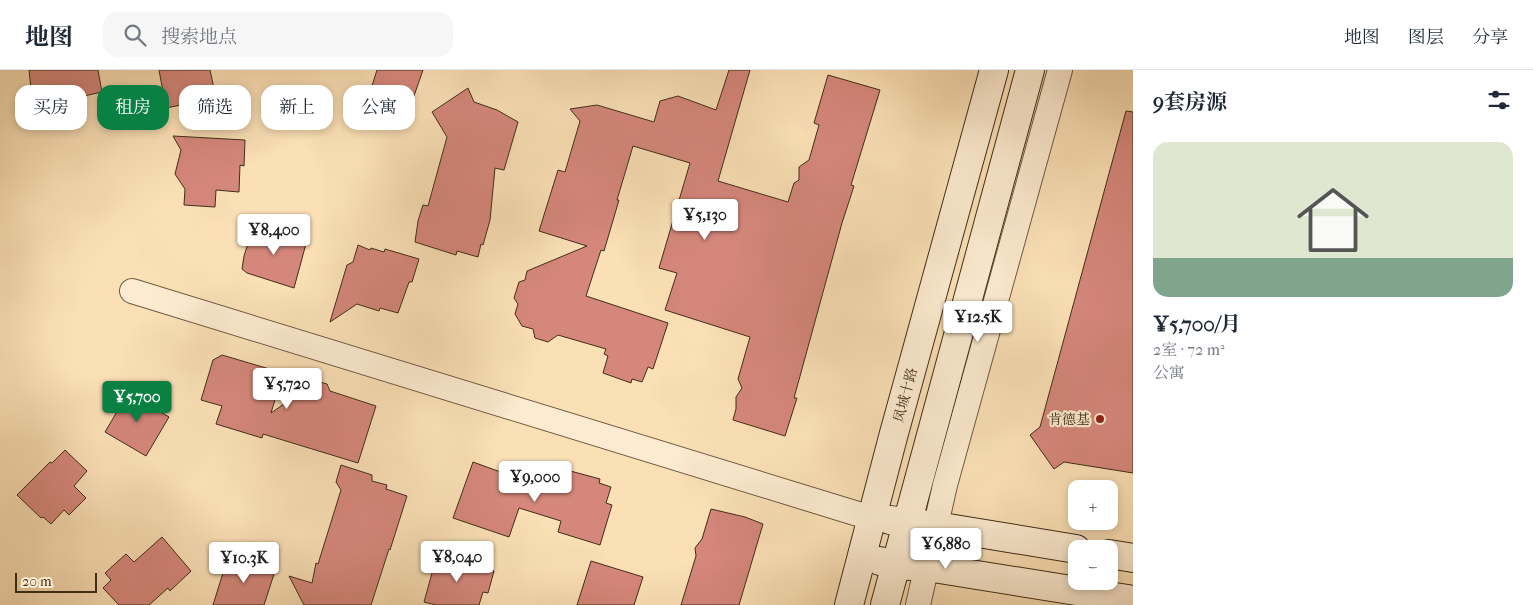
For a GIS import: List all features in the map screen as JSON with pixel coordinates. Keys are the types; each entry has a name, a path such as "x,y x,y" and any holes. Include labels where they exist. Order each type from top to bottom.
{"main road":[{"name":"凤城十路","path":"848,605 994,70"},
{"path":"885,605 1030,70"},
{"path":"871,518 936,526 1068,548"},
{"path":"1118,556 1133,558"},
{"path":"861,557 896,565 927,567 1133,600"}],"street":[{"path":"918,605 950,467 1060,70"},
{"path":"132,291 871,518"}],"building":[{"path":"29,70 98,70 101,85 97,85 97,93 87,95 87,85 31,85"},
{"path":"159,70 210,70 213,85 179,85 179,105 169,107 169,85 162,85"},
{"path":"377,70 423,70 415,93 415,85 372,85"},
{"path":"729,70 750,70 718,181 788,202 794,183 799,180 799,167 809,160 819,125 814,123 828,75 880,90 851,185 854,186 842,223 794,398 797,398 785,436 733,420 736,409 736,397 742,388 738,379 750,337 665,310 677,273 659,268 690,163 633,146 604,251 601,250 586,296 668,323 653,369 648,367 642,382 632,379 631,383 603,373 608,356 604,354 606,349 558,335 548,342 535,338 533,329 522,326 515,314 518,304 514,298 519,282 525,280 527,271 587,246 539,231 558,170 565,172 580,121 570,109 597,105 654,122 660,101 678,96 716,110"},
{"path":"468,88 474,102 497,110 518,122 504,170 495,168 490,220 478,257 457,251 456,255 415,242 418,221 423,205 428,206 447,137 432,112"},
{"path":"1126,111 1133,112 1133,473 1064,462 1054,469 1030,435 1040,427"},
{"path":"173,136 245,140 244,166 240,165 239,192 216,190 215,207 184,205 185,189 175,174 181,150"},
{"path":"254,225 307,240 294,288 247,273 242,269"},
{"path":"358,245 370,250 371,248 384,252 385,249 419,259 412,282 409,282 398,313 380,308 379,311 357,304 330,322 347,265 353,262"},
{"path":"222,355 283,373 271,413 317,381 327,384 330,391 376,406 358,463 263,434 262,438 216,424 222,406 201,400 213,360"},
{"path":"131,388 155,402 152,407 169,417 146,456 105,432"},
{"path":"65,450 87,471 74,486 86,498 69,515 64,510 51,524 43,517 41,518 17,495 50,462 52,463"},
{"path":"473,462 550,490 551,486 558,488 563,469 600,479 599,483 611,487 606,503 612,505 600,545 558,532 561,521 519,508 509,537 453,518"},
{"path":"341,465 372,475 372,481 387,485 386,489 407,496 371,605 304,605 289,576 312,583 316,563 318,564 341,490 336,482"},
{"path":"711,509 745,517 763,524 739,605 681,605 696,556 695,548 702,539"},
{"path":"162,537 191,571 170,591 168,588 149,605 119,605 103,588 111,580 105,573 126,554 134,562"},
{"path":"437,555 494,571 488,593 483,592 479,605 436,605 424,602"},
{"path":"228,557 275,571 264,605 213,605"},
{"path":"591,561 643,577 634,605 577,605"}],"place":[{"name":"肯德基","path":"1100,419"}]}
